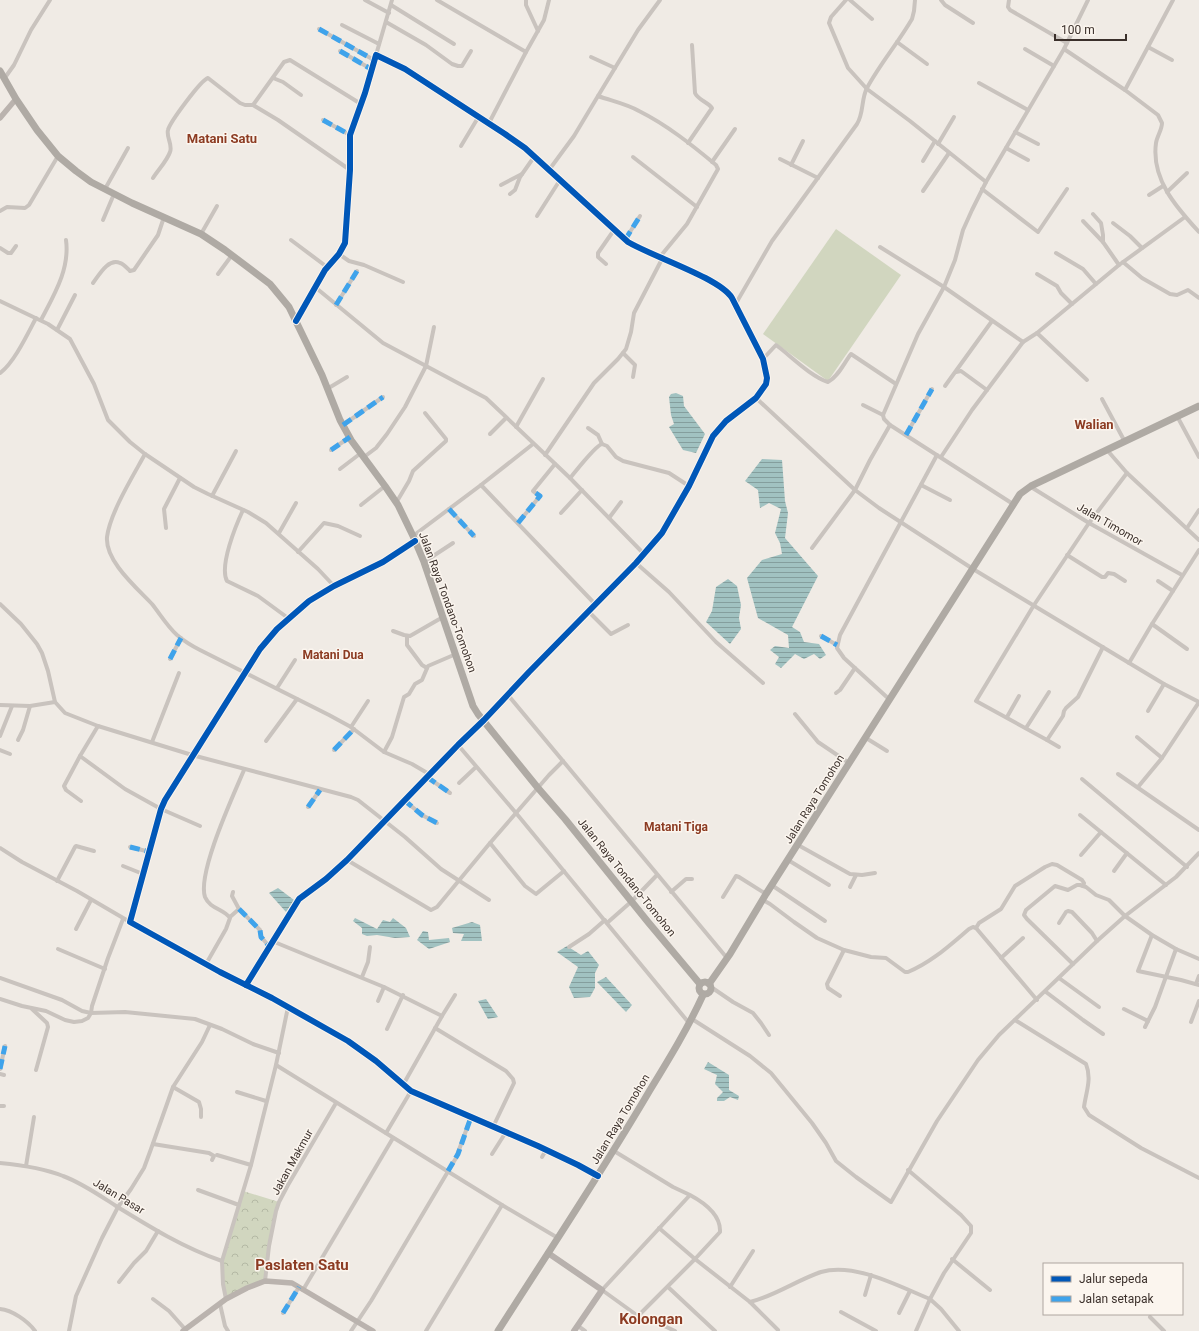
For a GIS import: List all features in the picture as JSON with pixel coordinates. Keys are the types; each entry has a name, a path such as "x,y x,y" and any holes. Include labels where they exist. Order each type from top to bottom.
{"highway":[{"name":"Jalan Raya Tondano-Tomohon","path":"0,71 4,80 36,130 58,156 91,182 201,234 270,284 289,307 343,425 396,503 414,538 424,562 473,706 538,788 566,819 700,984"},
{"name":"Jalan Raya Tomohon","path":"498,1331 614,1150 690,1021 703,994 708,994 711,991 710,986 788,860 1020,494 1030,486 1199,406"},
{"path":"703,994 698,990 700,984 705,982 710,986"}],"main road":[{"path":"548,1253 602,1290 576,1328"}],"street":[{"path":"4,80 50,0"},
{"path":"365,0 388,13"},
{"path":"296,321 327,267 339,254 346,240 350,170 350,135 361,104 392,0"},
{"path":"436,0 526,52"},
{"path":"526,0 526,5 538,31"},
{"path":"489,123 545,17 549,0"},
{"path":"549,170 574,136 645,19 660,0"},
{"path":"846,0 831,17 830,26 848,68 867,88 986,182"},
{"path":"850,0 872,19"},
{"path":"735,305 772,241 860,120 862,102 867,88 912,19 915,0"},
{"path":"941,0 945,5 973,23"},
{"path":"1010,0 1008,7 1010,10 1067,43"},
{"path":"883,415 918,334 944,288 955,260 963,230 982,189 1067,43 1088,0"},
{"path":"1125,90 1173,0"},
{"path":"391,5 454,44"},
{"path":"386,22 426,45 449,63 458,66 463,64 471,51"},
{"path":"342,25 378,44"},
{"path":"319,29 374,60"},
{"path":"897,42 927,64"},
{"path":"688,143 712,108 696,96 692,45"},
{"path":"1148,47 1172,60"},
{"path":"1064,48 1125,90 1158,116 1162,123 1155,148 1158,173 1167,192 1185,217 1199,232"},
{"path":"1025,49 1054,66"},
{"path":"340,51 371,68"},
{"path":"246,985 299,899 326,879 385,822 404,800 484,720 644,554 662,533 689,486 713,436 726,421 756,398 766,384 767,378 763,359 730,295 713,283 689,270 635,247 625,240 525,148 479,116 405,69 376,55"},
{"path":"591,57 615,68"},
{"path":"153,178 170,152 168,134 170,127 186,102 205,79 211,80 245,106 252,104 284,62 290,60 361,104"},
{"path":"273,78 283,82 301,95"},
{"path":"980,83 1028,110"},
{"path":"545,455 594,383 623,353 629,341 634,313 660,258 687,224 718,169 712,162 688,143 650,117 638,110 598,96"},
{"path":"0,118 16,99"},
{"path":"252,104 278,120 350,170"},
{"path":"461,146 479,116"},
{"path":"938,144 954,117"},
{"path":"323,120 350,135"},
{"path":"712,162 735,129"},
{"path":"1015,132 1038,144"},
{"path":"791,165 803,141"},
{"path":"923,161 934,141"},
{"path":"105,189 128,148"},
{"path":"1006,148 1028,160"},
{"path":"923,191 949,153"},
{"path":"0,211 7,207 25,208 29,205 58,156"},
{"path":"510,194 515,190 522,174 534,157"},
{"path":"633,157 697,207"},
{"path":"780,159 818,178"},
{"path":"1167,192 1187,173"},
{"path":"501,185 522,174"},
{"path":"537,216 560,180"},
{"path":"1149,195 1163,186"},
{"path":"982,189 1038,232 1066,190"},
{"path":"103,220 114,194"},
{"path":"201,234 217,206"},
{"path":"1093,214 1101,223 1103,229 1103,242"},
{"path":"625,240 640,216"},
{"path":"93,283 103,269 112,262 119,262 130,271 134,270 156,238 164,217"},
{"path":"890,700 840,653 837,645 840,635 921,485 939,456 1023,342 1037,333 1121,264 1185,217"},
{"path":"1083,221 1121,264 1142,278 1170,294 1177,295 1188,290 1199,298"},
{"path":"1113,223 1130,236 1142,248"},
{"path":"606,264 598,258 598,253 614,230"},
{"path":"41,320 59,286 63,274 67,251 66,240"},
{"path":"291,240 327,267"},
{"path":"0,248 11,253 16,246"},
{"path":"880,247 944,288 1023,342"},
{"path":"1056,253 1083,269 1096,284"},
{"path":"339,254 348,261 364,265 403,282"},
{"path":"218,274 232,255"},
{"path":"336,305 357,271"},
{"path":"1037,274 1057,286 1072,304"},
{"path":"315,287 383,343 486,398 570,478 644,554"},
{"path":"57,330 75,295"},
{"path":"0,301 41,320 70,339 94,384 111,424 145,454 180,478 266,523 318,569 334,586"},
{"path":"0,373 13,359 36,318"},
{"path":"946,386 992,321"},
{"path":"340,470 376,448 405,407 426,366 434,327"},
{"path":"1037,333 1087,380"},
{"path":"763,359 776,345 809,371 822,380 828,382 837,374 851,354 896,384"},
{"path":"623,353 635,365 633,377"},
{"path":"956,372 960,371 987,390"},
{"path":"327,389 347,377"},
{"path":"516,427 543,379"},
{"path":"906,435 932,389"},
{"path":"343,425 383,397"},
{"path":"756,398 855,490 879,508 973,569 1164,684 1199,702 1162,758 1138,788"},
{"path":"1102,400 1125,442"},
{"path":"863,405 883,415 884,419 890,425 1013,504"},
{"path":"396,503 409,481 412,471 446,441 446,438 425,412"},
{"path":"1177,416 1199,457"},
{"path":"490,434 506,418"},
{"path":"812,548 855,490 890,425"},
{"path":"588,428 598,435 602,444 607,446 616,457 624,461 669,473 689,486"},
{"path":"332,450 350,437"},
{"path":"130,922 162,809 169,793 244,673 268,638 288,618 309,601 334,586 383,562 533,444"},
{"path":"570,478 596,446 602,444"},
{"path":"1108,450 1127,473 1199,540"},
{"path":"212,496 236,451"},
{"path":"145,454 113,516 107,537 107,545 112,557 121,570 176,634 190,644 244,673 277,688 352,728 384,752 412,764 450,793"},
{"path":"518,523 540,496 533,491 555,464"},
{"path":"1059,747 976,700 1034,605 1067,555 1127,473"},
{"path":"166,528 164,509 180,478"},
{"path":"481,485 595,604"},
{"path":"921,485 950,500"},
{"path":"361,505 385,486"},
{"name":"Jalan Timomor","path":"1030,486 1089,523 1182,575"},
{"path":"561,513 582,490"},
{"path":"609,518 621,502"},
{"path":"279,534 296,503"},
{"path":"243,510 229,545 224,571 225,578 227,581 258,596 288,618"},
{"path":"449,510 474,536"},
{"path":"1187,528 1199,510"},
{"path":"298,552 324,523 338,526 360,536"},
{"path":"424,562 453,543"},
{"path":"1129,663 1182,575 1199,550"},
{"path":"1067,555 1102,577 1105,577 1108,573 1111,573 1125,581"},
{"path":"636,563 669,592 716,642 763,683"},
{"path":"1158,581 1173,591"},
{"path":"0,604 21,624 37,644 42,653 48,671 55,702 66,713 98,726 192,755 358,800 441,869 489,900"},
{"path":"588,611 611,634 628,625"},
{"path":"393,631 407,636 442,617"},
{"path":"1152,624 1187,649"},
{"path":"407,636 407,644 422,665 427,668"},
{"path":"821,636 837,645"},
{"path":"170,659 181,638"},
{"path":"1047,740 1063,716 1066,708 1078,697 1103,647"},
{"path":"384,752 392,737 404,697 409,694 415,684 422,680 428,666 456,654"},
{"path":"277,688 295,660"},
{"path":"836,693 840,690 855,668"},
{"path":"152,742 179,673"},
{"path":"1148,711 1164,684"},
{"path":"1026,728 1049,692"},
{"path":"508,695 728,959"},
{"path":"1007,717 1019,696"},
{"path":"266,741 297,699"},
{"path":"334,750 352,728 368,701"},
{"path":"0,705 30,706 55,702"},
{"path":"0,736 12,706"},
{"path":"18,740 23,730 30,706"},
{"path":"795,714 823,746 850,764"},
{"path":"81,801 66,790 64,786 98,726"},
{"path":"1137,737 1162,758"},
{"path":"866,738 887,752"},
{"path":"458,745 690,1021 750,1056 771,1073 821,1135 836,1160 856,1177 891,1202 937,1121 978,1060 999,1035 1046,992 1097,941 1125,916 1187,867 1199,853"},
{"path":"0,750 10,754"},
{"path":"80,756 125,789 162,809 200,826"},
{"path":"347,860 431,910 437,907 458,880 563,761"},
{"path":"459,783 476,767"},
{"path":"230,917 213,907 205,896 204,886 210,857 220,826 244,770"},
{"path":"1118,774 1199,830"},
{"path":"1082,779 1187,867"},
{"path":"308,807 320,790"},
{"path":"404,800 422,815 437,823"},
{"path":"1080,815 1166,885"},
{"path":"1081,855 1101,832"},
{"path":"490,843 525,886 536,894 564,871"},
{"path":"798,845 841,869 856,875 875,872"},
{"path":"57,881 76,846 94,851"},
{"path":"130,847 150,852"},
{"path":"0,848 123,919 288,1007 364,1052 411,1091 546,1150 598,1176"},
{"path":"1114,871 1127,853"},
{"path":"788,860 829,885"},
{"path":"976,928 979,923 1001,909 1015,886 1045,866 1052,864 1062,866 1082,880 1084,883 1083,886"},
{"path":"123,866 143,874"},
{"path":"569,947 606,922 632,901 657,875"},
{"path":"850,887 856,875"},
{"path":"723,897 736,876 765,897 770,904 817,938 844,950 872,957 886,958 902,971 908,972 937,957 969,929 973,927 976,928"},
{"path":"671,892 686,879 692,879"},
{"path":"1073,964 1024,915 1026,910 1054,887 1058,886 1068,890 1077,885 1083,886 1096,895 1109,900 1125,916 1152,935 1176,949 1199,959"},
{"path":"773,886 825,921"},
{"path":"233,892 232,896 239,909 260,930 261,937 269,946"},
{"path":"76,929 91,900"},
{"path":"206,964 226,929 230,917 239,909"},
{"path":"1060,924 1066,912 1072,912 1092,933 1097,941"},
{"path":"0,999 52,1013 65,1020 74,1022 82,1021 88,1018 123,919"},
{"path":"976,928 1037,1000"},
{"path":"1152,935 1138,971 1197,985 1199,976"},
{"path":"1001,958 1023,938"},
{"path":"272,941 403,995 442,1016"},
{"path":"362,977 368,962 370,947"},
{"path":"58,948 105,969"},
{"path":"1145,1028 1155,1007 1176,949"},
{"path":"840,996 828,988 827,984 844,950"},
{"path":"0,978 62,1000 82,1011 91,1013 125,1012 195,1019 222,1029 253,1044 279,1053"},
{"path":"1059,978 1099,1007"},
{"path":"710,986 733,1002 753,1013 768,1035"},
{"path":"378,1001 384,987"},
{"path":"1046,992 1103,1034"},
{"path":"387,1029 403,995"},
{"path":"403,1085 455,995"},
{"path":"1191,1022 1199,1001"},
{"path":"226,1299 222,1278 222,1261 251,1165 279,1053 288,1007"},
{"path":"31,1008 47,1023 48,1027 36,1070"},
{"path":"1124,1009 1148,1021"},
{"path":"1015,1020 1086,1064 1088,1069 1088,1083 1084,1107 1089,1115 1141,1148 1199,1178"},
{"path":"69,1331 76,1296 118,1207 139,1177 153,1144 173,1087 202,1042 210,1025"},
{"path":"435,1028 506,1071 513,1079 514,1083 493,1127"},
{"path":"0,1069 5,1046"},
{"path":"276,1065 558,1238"},
{"path":"173,1087 199,1102 201,1117"},
{"path":"386,1133 411,1091"},
{"path":"237,1092 266,1101"},
{"name":"Jakan Makmur","path":"265,1281 269,1246 276,1212 288,1184 336,1103"},
{"path":"26,1166 34,1117"},
{"path":"351,1331 371,1301 458,1154 471,1117"},
{"path":"492,1154 506,1132"},
{"path":"283,1313 301,1288 393,1138"},
{"path":"153,1144 208,1153 214,1156 212,1160"},
{"path":"542,1157 546,1150"},
{"path":"614,1150 672,1187 690,1195 708,1207 715,1217 720,1229 718,1234 695,1259 638,1316"},
{"path":"216,1155 251,1165"},
{"name":"Jalan Pasar","path":"0,1163 26,1166 63,1176 189,1248 222,1261"},
{"path":"908,1170 955,1210 971,1226 971,1233 952,1259 930,1299 916,1331"},
{"path":"198,1190 239,1205"},
{"path":"674,1331 658,1323 647,1322 602,1290 690,1195"},
{"path":"426,1331 502,1205"},
{"path":"659,1228 695,1259 750,1302 778,1330"},
{"path":"119,1282 134,1263 146,1252 158,1231"},
{"path":"730,1287 753,1251"},
{"path":"952,1259 990,1290"},
{"path":"750,1302 822,1272 839,1270 853,1271 871,1275 930,1299 941,1309 959,1331"},
{"path":"865,1295 871,1275"},
{"path":"153,1299 169,1311 184,1330 226,1299 247,1288 265,1281 292,1283 373,1331"},
{"path":"668,1287 715,1331"},
{"path":"899,1313 910,1291"},
{"path":"220,1304 223,1320 228,1331"},
{"path":"0,1309 6,1310 24,1320 35,1331"},
{"path":"841,1312 876,1331"},
{"path":"1150,1317 1164,1331"},
{"path":"576,1328 585,1331"}],"green space":[{"path":"836,229 901,275 828,381 763,334"},
{"path":"243,1191 279,1202 276,1211 265,1281 226,1299 222,1261"}],"water":[{"path":"676,393 683,396 684,406 705,434 696,453 683,450 669,427 674,424 671,415 669,397 671,394"},
{"path":"762,459 782,460 785,501 788,513 785,538 818,576 792,627 800,632 804,642 819,644 826,655 820,659 814,654 804,659 795,654 781,668 775,664 779,657 770,650 775,646 789,648 788,635 758,618 747,578 762,560 782,554 780,543 775,533 781,509 769,503 760,508 758,490 745,481"},
{"path":"728,579 737,586 741,605 739,618 741,629 730,644 706,622 712,611 716,587"},
{"path":"278,888 294,900 286,912 269,893"},
{"path":"355,918 377,929 383,920 390,922 393,918 406,928 410,937 395,938 377,935 367,936 362,934 362,928 353,921"},
{"path":"472,922 480,925 482,941 461,941 464,934 453,933 452,928"},
{"path":"423,931 428,932 429,940 449,938 450,942 429,949 417,940"},
{"path":"567,946 581,955 588,951 599,965 595,973 595,988 590,997 574,998 569,987 578,967 557,952"},
{"path":"606,977 632,1005 626,1012 597,982"},
{"path":"486,999 498,1017 488,1019 478,1001"},
{"path":"708,1062 729,1075 729,1090 739,1096 738,1100 730,1097 724,1101 717,1101 717,1098 723,1092 715,1084 717,1075 704,1069"}],"marked path":[{"path":"319,29 374,60"},
{"path":"340,51 371,69"},
{"path":"323,120 350,135"},
{"path":"625,240 640,216"},
{"path":"336,305 357,271"},
{"path":"906,435 932,389"},
{"path":"343,425 383,397"},
{"path":"331,450 350,437"},
{"path":"518,523 540,496 533,491"},
{"path":"449,509 474,536"},
{"path":"821,636 837,645"},
{"path":"170,659 181,638"},
{"path":"334,750 354,729"},
{"path":"427,777 450,793"},
{"path":"308,807 320,790"},
{"path":"404,800 422,815 437,823"},
{"path":"130,847 150,852"},
{"path":"239,909 260,930 261,937 269,946"},
{"path":"0,1069 5,1046"},
{"path":"448,1171 458,1154 471,1117"},
{"path":"283,1313 299,1287"}],"cycle path":[{"path":"246,985 299,899 326,879 347,860 636,563 662,533 689,486 713,436 726,421 756,398 766,384 767,378 763,359 732,298 725,290 700,275 628,242 525,148 405,69 376,55 365,93 350,135 350,170 345,243 339,254 325,270 296,321"},
{"path":"415,541 383,562 334,586 309,601 277,629 260,649 165,800 161,809 130,922 220,972 272,998 348,1041 376,1061 411,1091 538,1146 598,1176"}],"district":[{"name":"Matani Satu","path":"222,138"},
{"name":"Walian","path":"1094,424"},
{"name":"Matani Dua","path":"333,655"},
{"name":"Matani Tiga","path":"676,827"},
{"name":"Paslaten Satu","path":"302,1265"},
{"name":"Kolongan","path":"651,1319"}]}
